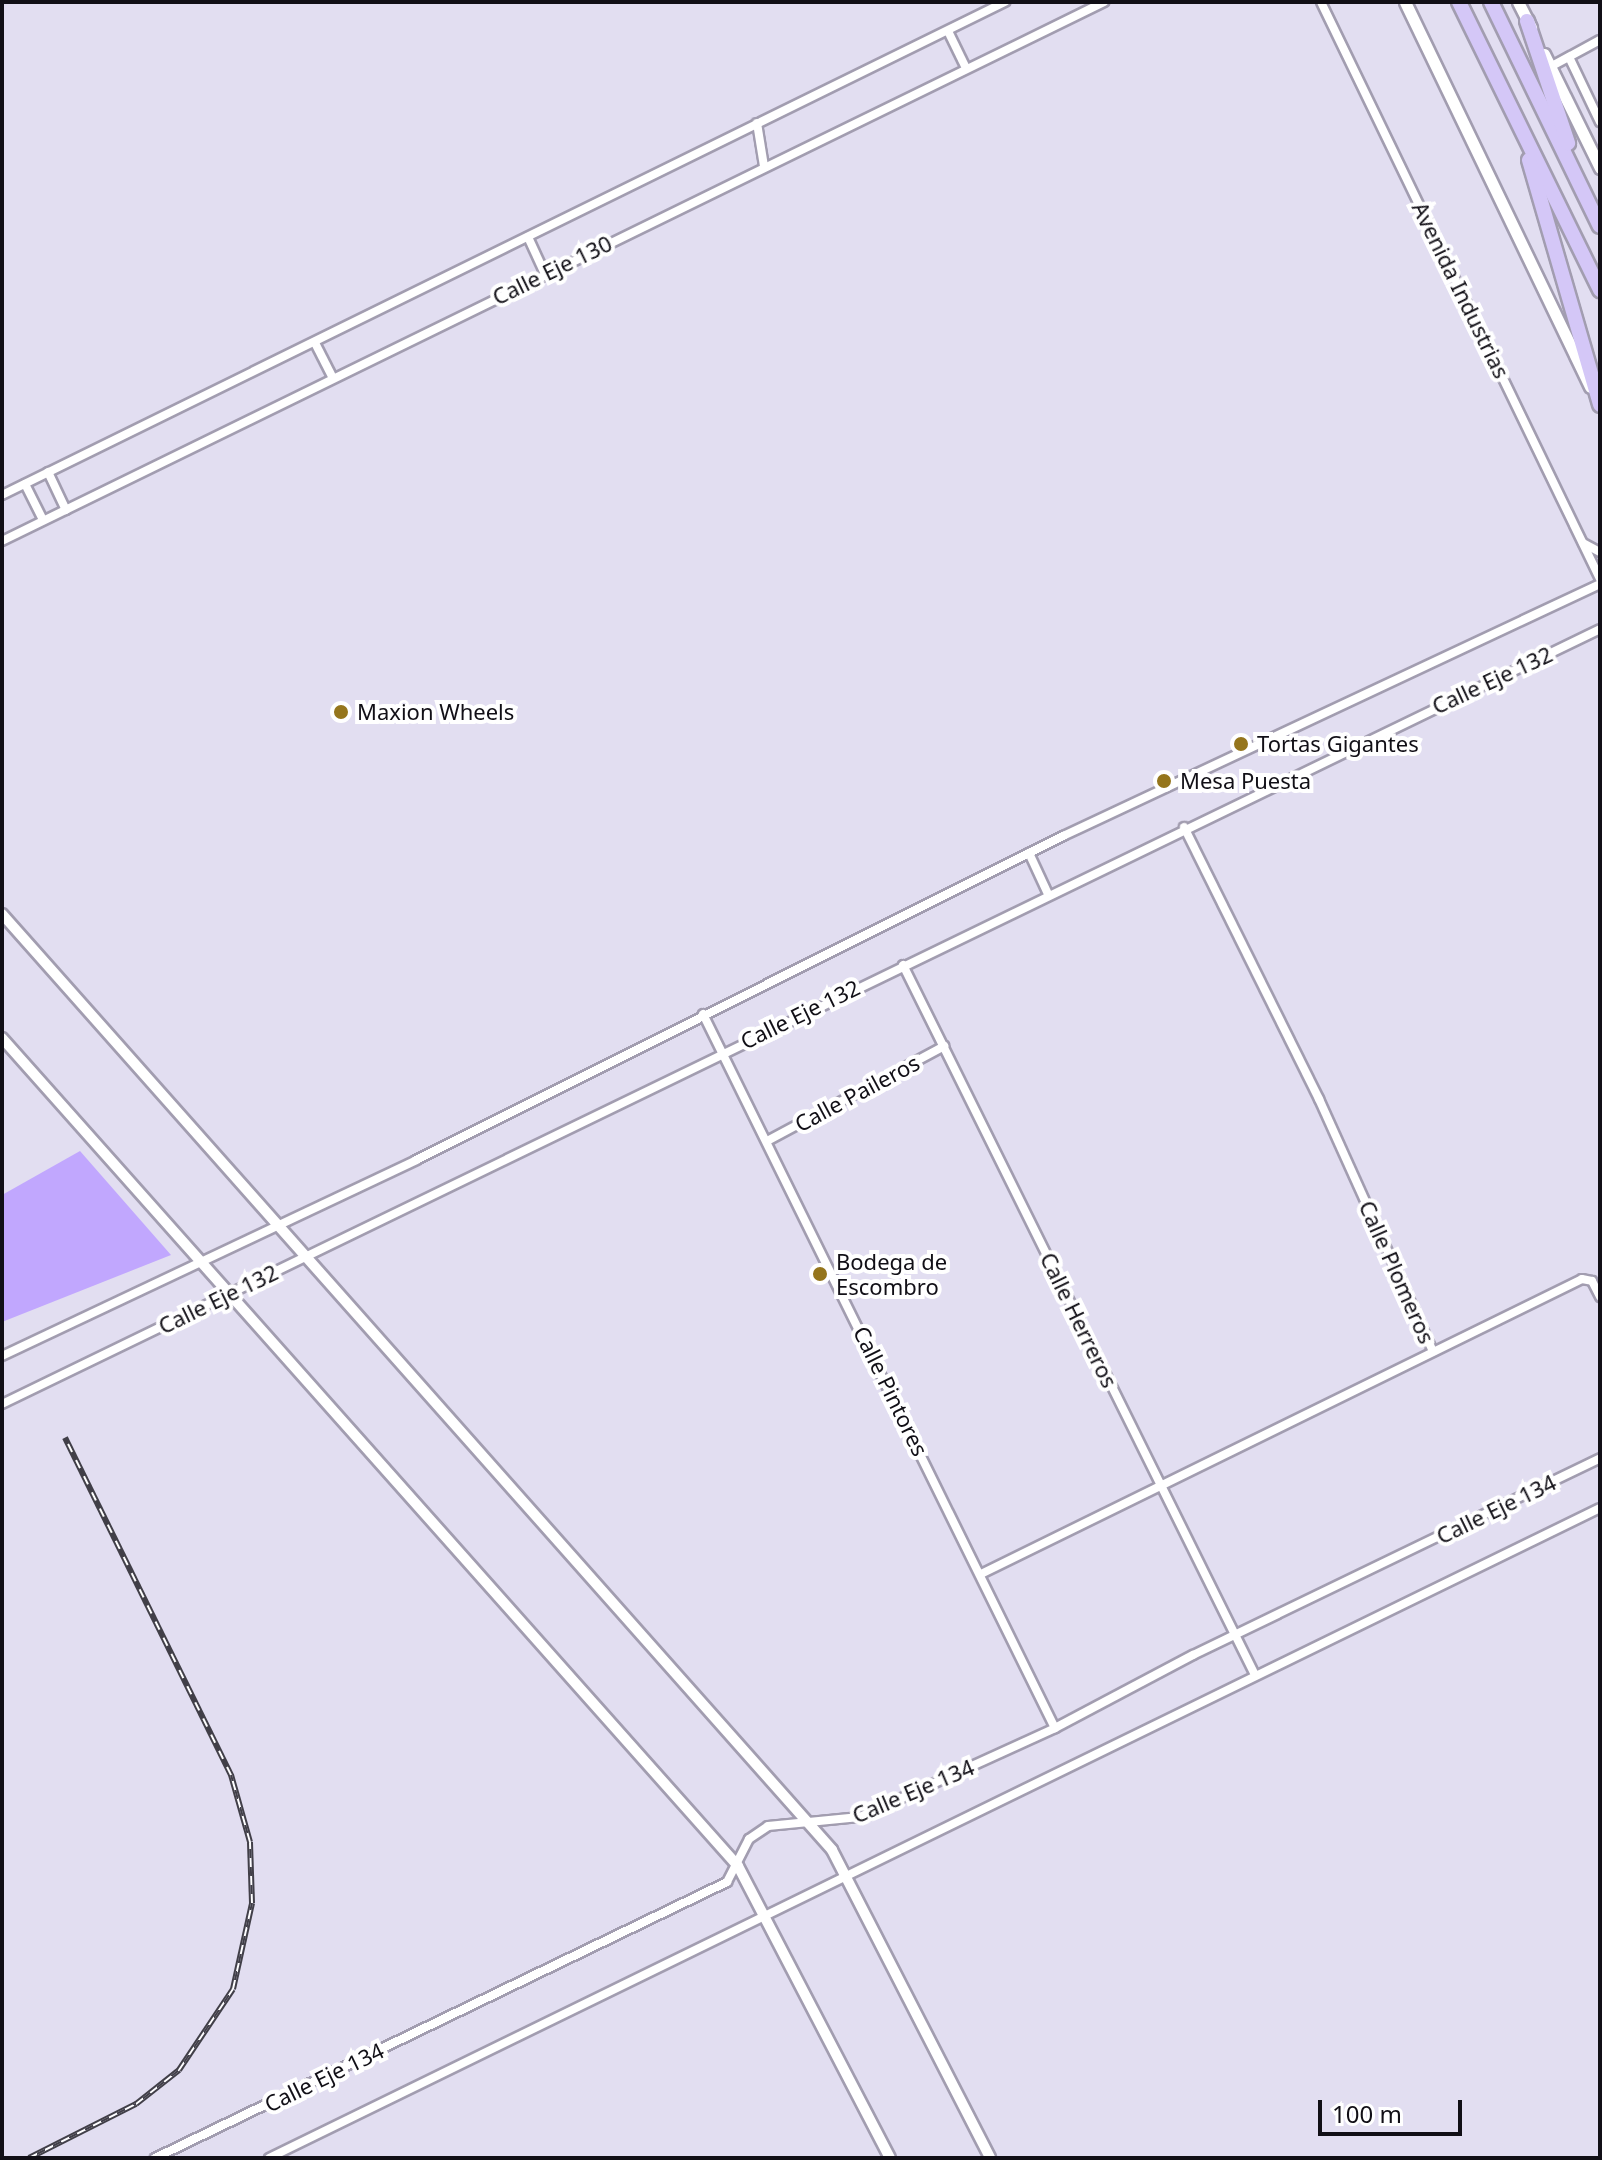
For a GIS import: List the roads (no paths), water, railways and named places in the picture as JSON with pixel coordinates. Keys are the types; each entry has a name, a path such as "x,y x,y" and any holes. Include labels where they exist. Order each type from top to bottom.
{"highway":[{"path":"1459,2 1600,290"},
{"path":"1491,2 1600,226"},
{"path":"1527,21 1585,196"},
{"path":"1519,125 1600,407"}],"main road":[{"path":"1405,2 1600,407"},
{"path":"1518,2 1600,168"}],"street":[{"name":"Calle Eje 130","path":"2,495 1005,2"},
{"name":"Calle Eje 130","path":"2,541 1104,2"},
{"name":"Avenida Industrias","path":"1321,2 1600,581"},
{"path":"948,31 966,68"},
{"path":"1550,67 1600,40"},
{"path":"1569,57 1600,122"},
{"path":"757,123 764,166"},
{"path":"528,237 545,274"},
{"path":"315,343 332,377"},
{"path":"48,472 66,510"},
{"path":"25,484 43,520"},
{"path":"1583,543 1600,552"},
{"name":"Calle Eje 132","path":"2,1356 198,1260 429,1154 1029,853 1600,581"},
{"name":"Calle Eje 132","path":"2,1404 1184,827 1600,629"},
{"name":"Calle Plomeros","path":"981,1574 1433,1352 1319,1099 1184,827"},
{"path":"1029,853 1048,894"},
{"path":"2,914 274,1226 809,1822 843,1874 990,2158"},
{"name":"Calle Herreros","path":"903,965 1255,1675"},
{"name":"Calle Pintores","path":"703,1014 769,1140 1055,1728"},
{"path":"4,1041 738,1866 765,1912 890,2158"},
{"name":"Calle Paileros","path":"769,1140 944,1046"},
{"path":"1433,1352 1582,1279 1592,1281 1600,1297"},
{"name":"Calle Eje 134","path":"155,2158 727,1882 758,1831 860,1817 1055,1728 1234,1636 1600,1458"},
{"name":"Calle Eje 134","path":"269,2158 765,1912 1600,1508"}],"railway":[{"path":"29,2158 136,2104 179,2070 233,1989 252,1903 250,1842 231,1775 65,1438"}],"place":[{"name":"Maxion Wheels","path":"341,712"},
{"name":"Tortas Gigantes","path":"1241,744"},
{"name":"Mesa Puesta","path":"1164,781"},
{"name":"Bodega de Escombro","path":"820,1274"}]}
